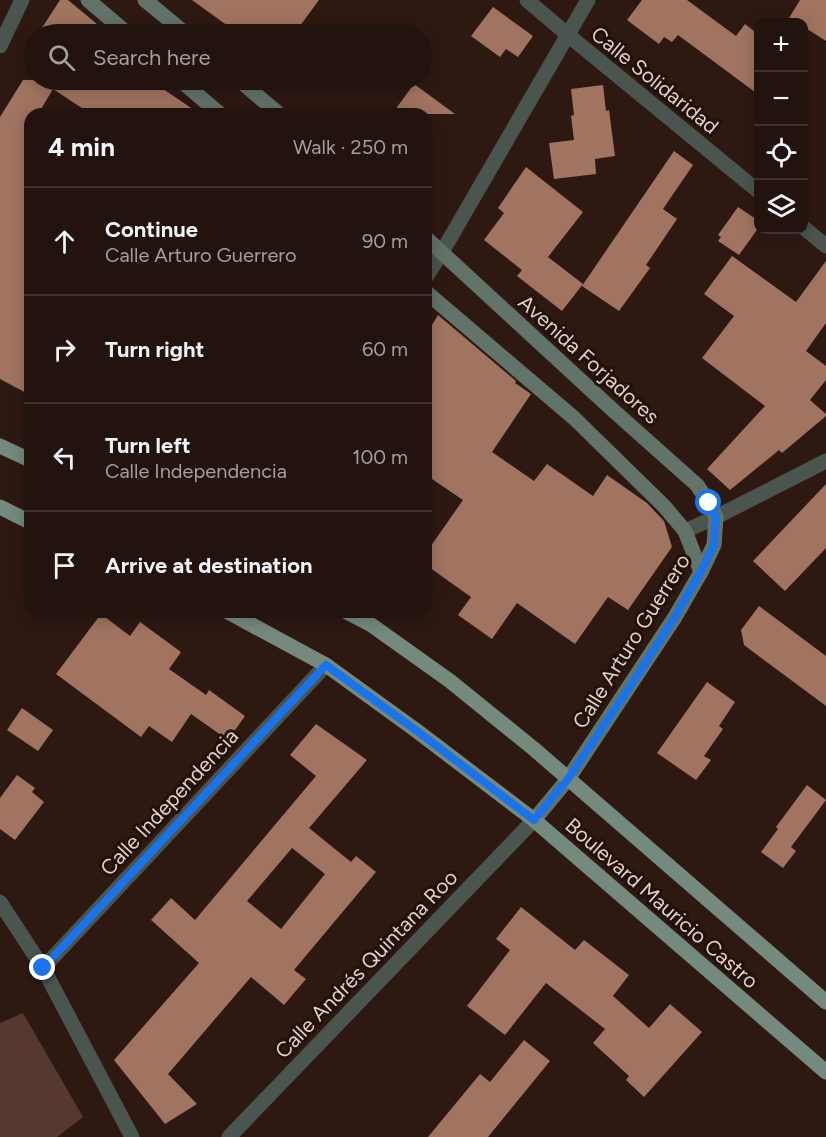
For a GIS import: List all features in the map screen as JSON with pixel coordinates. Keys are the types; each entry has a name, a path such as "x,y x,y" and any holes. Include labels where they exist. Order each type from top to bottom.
{"main road":[{"path":"88,0 116,24"},
{"path":"145,0 174,24"},
{"path":"192,90 213,108"},
{"path":"251,90 272,108"},
{"name":"Avenida Forjadores","path":"432,243 615,412 698,485 716,517"},
{"path":"432,297 574,418 664,506 685,531 701,572"},
{"path":"0,446 24,457"},
{"path":"0,507 24,519"},
{"name":"Calle Arturo Guerrero","path":"534,820 568,779 650,657 701,572 714,545 716,517"},
{"name":"Boulevard Mauricio Castro","path":"239,618 326,665 534,820 826,1072"},
{"name":"Boulevard Mauricio Castro","path":"358,618 450,681 568,779 826,1002"}],"street":[{"path":"0,46 22,0"},
{"name":"Calle Solidaridad","path":"527,0 754,187"},
{"path":"432,268 588,0"},
{"path":"808,231 826,246"},
{"path":"685,531 826,461"},
{"name":"Calle Independencia","path":"43,968 326,665"},
{"name":"Calle Andrés Quintana Roo","path":"229,1137 534,820"},
{"path":"0,902 43,968 132,1137"}],"shaded area":[{"path":"23,1013 83,1117 57,1137 0,1137 0,1023"}],"building":[{"path":"60,0 68,0 97,24 44,24"},
{"path":"192,0 319,0 301,24 225,24"},
{"path":"642,0 687,0 736,36 745,24 754,31 754,91 678,35 672,42 664,37 659,44 627,20"},
{"path":"800,0 826,0 826,41 808,30 808,18 789,18"},
{"path":"493,7 533,36 518,57 506,49 500,57 471,36"},
{"path":"23,80 24,90 52,90 42,108 24,108 24,392 0,379 0,117"},
{"path":"603,85 615,156 595,159 596,174 554,179 549,143 574,140 571,89"},
{"path":"55,90 165,90 191,108 82,108"},
{"path":"410,90 422,90 455,114 432,114 432,108 396,108"},
{"path":"674,151 693,165 663,209 677,219 646,265 650,268 619,311 582,286"},
{"path":"526,167 583,212 548,257 583,284 562,311 517,276 522,270 484,240 504,213 498,208"},
{"path":"738,207 754,218 754,234 739,255 718,241 721,237 718,235"},
{"path":"732,256 796,302 826,261 826,323 806,351 826,366 826,380 810,400 826,416 782,453 779,450 730,490 707,469 765,406 702,358 734,316 704,294"},
{"path":"438,315 516,381 515,383 531,394 492,452 534,481 547,464 593,496 607,475 647,503 664,521 672,547 628,610 608,597 575,644 517,603 492,639 458,615 471,597 432,569 432,544 463,500 432,479 432,325"},
{"path":"826,484 826,548 785,591 753,561"},
{"path":"759,606 826,656 826,706 744,645 741,630"},
{"path":"98,618 106,618 130,636 140,622 181,652 169,669 206,695 209,690 245,716 228,740 191,714 172,742 149,726 141,737 56,674"},
{"path":"707,682 735,702 719,726 723,729 704,756 711,760 696,780 657,753"},
{"path":"22,708 53,730 38,751 7,730"},
{"path":"316,724 367,760 309,828 351,862 356,856 376,872 294,970 306,979 284,1005 251,977 168,1074 197,1104 165,1124 114,1060 199,963 151,920 171,898 195,920 316,776 290,755","holes":["292,848 325,874 281,929 247,901"]},
{"path":"17,775 35,788 32,792 44,802 15,840 0,829 0,798"},
{"path":"807,785 826,800 791,847 796,851 783,868 761,852"},
{"path":"521,907 575,950 584,940 629,975 613,996 649,1028 670,1004 702,1032 644,1097 626,1080 629,1076 593,1043 605,1029 546,983 505,1035 467,1006 510,950 496,939"},
{"path":"524,1040 550,1061 488,1137 428,1137 480,1074 490,1082"}],"route":[{"path":"43,968 326,665 534,820 568,779 675,617 701,572 714,545 716,517 709,503"}]}
